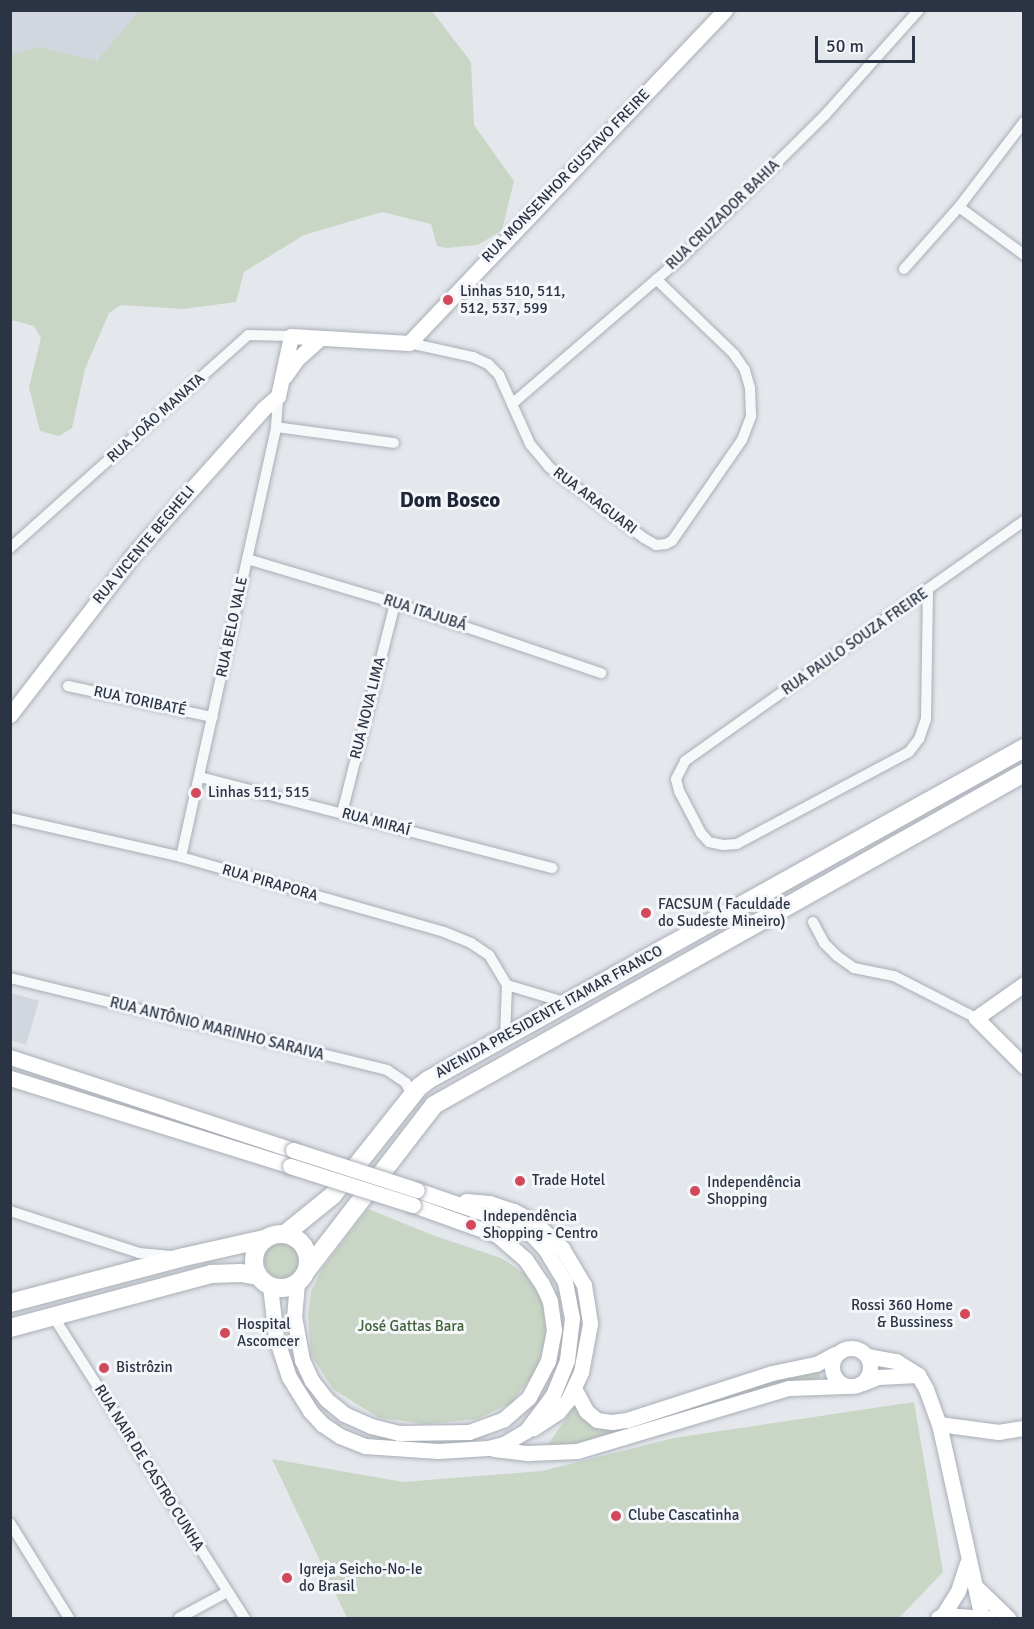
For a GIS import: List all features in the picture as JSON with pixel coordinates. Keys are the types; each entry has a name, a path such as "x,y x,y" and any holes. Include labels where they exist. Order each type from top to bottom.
{"main road":[{"name":"RUA MONSENHOR GUSTAVO FREIRE","path":"409,343 725,10"},
{"name":"RUA JOÃO MANATA","path":"291,336 319,339"},
{"path":"280,389 291,336"},
{"name":"RUA ARAGUARI","path":"319,339 409,343"},
{"name":"RUA VICENTE BEGHELI","path":"10,715 133,555 280,389 296,360 319,339"},
{"name":"AVENIDA PRESIDENTE ITAMAR FRANCO","path":"285,1234 333,1195 412,1096 428,1080 564,1002 1023,748"},
{"name":"AVENIDA PRESIDENTE ITAMAR FRANCO","path":"302,1276 434,1105 1023,773"},
{"path":"1023,984 976,1018 1023,1066"},
{"path":"10,1057 417,1190 507,1221 532,1235 546,1250 566,1282 572,1318 572,1340 567,1360 553,1395 526,1431"},
{"path":"10,1078 413,1205 497,1235 526,1260 542,1284 550,1301 554,1330 548,1361 529,1397 504,1419 469,1432 399,1433 371,1426 344,1414 327,1400 312,1381 302,1360 294,1316 308,1254 299,1240 285,1234 270,1235 264,1239 184,1257 10,1303"},
{"path":"440,1198 489,1203 514,1211 550,1235 565,1252 584,1286 590,1323 581,1372 568,1400 550,1419 504,1444 488,1448"},
{"path":"264,1239 255,1252 254,1269 264,1281 276,1338 297,1391 322,1424 340,1436 366,1446 438,1451 488,1448 528,1453 577,1451 789,1388 846,1386 878,1377 918,1375"},
{"path":"10,1328 211,1274 241,1273 288,1287 302,1276"},
{"path":"574,1388 586,1411 597,1420 619,1421 772,1373 816,1364 852,1347 858,1348 867,1356 871,1367 863,1383"},
{"path":"835,1354 832,1373 846,1386"},
{"path":"867,1356 896,1361 918,1375 939,1424 968,1560 984,1618 941,1617"},
{"path":"939,1424 998,1432 1023,1428"},
{"path":"941,1617 958,1591 966,1574 968,1560"},
{"path":"975,1585 1008,1618"}],"street":[{"name":"RUA CRUZADOR BAHIA","path":"512,404 656,279 825,115 919,10"},
{"path":"904,269 959,207 1023,122"},
{"path":"959,207 1023,255"},
{"name":"RUA ARAGUARI","path":"409,343 472,357 488,364 499,375 530,444 549,467 656,545 672,541 742,440 751,416 750,388 745,370 734,354 656,279"},
{"name":"RUA JOÃO MANATA","path":"10,548 248,335 291,336"},
{"name":"RUA BELO VALE","path":"181,858 276,427 280,389"},
{"path":"276,427 394,442"},
{"name":"RUA PAULO SOUZA FREIRE","path":"928,590 926,719 919,739 909,752 737,844 723,845 710,842 701,832 679,791 676,779 685,762 1023,521"},
{"name":"RUA ITAJUBÁ","path":"247,560 395,603 601,673"},
{"name":"RUA NOVA LIMA","path":"342,813 395,603"},
{"name":"RUA TORIBATÉ","path":"68,686 213,717"},
{"name":"RUA MIRAÍ","path":"200,777 552,868"},
{"name":"RUA PIRAPORA","path":"10,818 181,858 444,932 471,943 489,955 507,986"},
{"path":"813,922 824,943 854,968 894,976 976,1018"},
{"name":"RUA ANTÔNIO MARINHO SARAIVA","path":"10,978 387,1070 406,1083 412,1096"},
{"path":"505,1036 507,986 564,1002"},
{"path":"10,1211 139,1253 184,1257"},
{"name":"RUA NAIR DE CASTRO CUNHA","path":"53,1316 245,1618"},
{"path":"10,1523 69,1618"},
{"path":"179,1618 227,1592"}],"shaded area":[{"path":"10,11 180,11 11,111"},
{"path":"11,993 39,1001 26,1045 11,1040"}],"green space":[{"path":"139,11 432,11 471,62 474,125 514,181 502,230 478,245 446,248 437,246 431,224 382,212 304,235 244,272 236,302 183,309 121,305 109,313 85,369 72,428 59,436 40,431 29,387 41,338 34,326 11,320 11,55 38,47 97,61"},
{"name":"José Gattas Bara","path":"368,1209 435,1236 501,1258 524,1273 541,1298 545,1338 536,1371 511,1403 477,1419 427,1424 379,1418 333,1389 311,1355 308,1315 311,1292 322,1269"},
{"path":"283,1240 297,1245 302,1259 297,1273 283,1278 269,1273 264,1259 269,1245"},
{"path":"821,1369 820,1378 787,1384 578,1447 547,1446 575,1405 595,1424"},
{"name":"Clube Cascatinha","path":"914,1402 943,1572 899,1618 347,1618 272,1459 403,1482 542,1471 674,1438"}],"place":[{"name":"Linhas 510, 511, 512, 537, 599","path":"448,300"},
{"name":"Linhas 511, 515","path":"196,793"},
{"name":"FACSUM ( Faculdade do Sudeste Mineiro)","path":"646,913"},
{"name":"Trade Hotel","path":"520,1181"},
{"name":"Independência Shopping","path":"695,1191"},
{"name":"Independência Shopping - Centro","path":"471,1225"},
{"name":"Rossi 360 Home & Bussiness","path":"965,1314"},
{"name":"Hospital Ascomcer","path":"225,1333"},
{"name":"Bistrôzin","path":"104,1368"},
{"name":"Clube Cascatinha","path":"616,1516"},
{"name":"Igreja Seicho-No-Ie do Brasil","path":"287,1578"}],"district":[{"name":"Dom Bosco","path":"450,500"}]}
